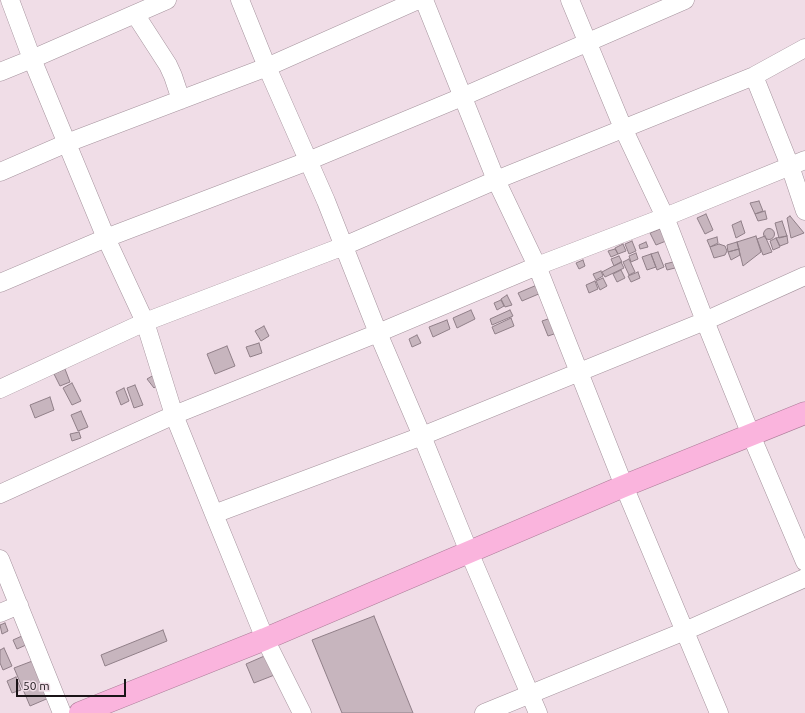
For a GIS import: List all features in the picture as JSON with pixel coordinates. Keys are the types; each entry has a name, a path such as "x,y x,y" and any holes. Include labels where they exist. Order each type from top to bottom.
{"highway":[{"path":"80,713 266,639 624,486 805,413"}],"street":[{"path":"10,0 32,59 106,238 145,322 174,415 214,514 266,639 302,713"},
{"path":"0,72 167,0"},
{"path":"240,0 267,67 344,246 378,333 469,552 538,713"},
{"path":"0,172 67,143 267,67 418,0"},
{"path":"424,0 496,180 537,266 624,486 719,713"},
{"path":"570,0 623,128 665,217 751,435 805,562"},
{"path":"0,283 106,238 308,161 462,97 685,0"},
{"path":"135,14 168,65 181,100"},
{"path":"0,389 145,322 344,246 496,180 754,76 805,48"},
{"path":"754,76 798,163 805,211"},
{"path":"0,494 174,415 378,333 537,266 665,217 798,163"},
{"path":"214,514 422,436 705,321 805,276"},
{"path":"0,560 62,713"},
{"path":"484,713 685,631 805,578"},
{"path":"0,613 19,606"}],"building":[{"path":"759,201 763,211 755,214 750,203"},
{"path":"765,211 767,219 758,221 755,214"},
{"path":"706,214 713,230 705,234 697,218"},
{"path":"790,216 804,233 791,238 787,218"},
{"path":"741,221 745,233 736,238 732,225"},
{"path":"782,221 787,236 779,238 775,223"},
{"path":"769,228 773,230 775,234 773,238 769,240 765,238 763,234 765,230"},
{"path":"660,229 666,241 656,245 650,233"},
{"path":"756,236 761,252 743,266 737,242"},
{"path":"765,236 772,252 763,255 757,239"},
{"path":"787,236 788,243 780,246 776,238"},
{"path":"717,237 718,243 710,247 707,240"},
{"path":"776,238 780,247 773,250 770,241"},
{"path":"632,241 636,251 629,254 625,244"},
{"path":"646,242 648,247 640,249 639,245"},
{"path":"737,242 739,249 728,252 727,245"},
{"path":"623,244 626,251 618,254 615,248"},
{"path":"719,244 725,246 727,251 725,255 714,258 710,247"},
{"path":"615,249 618,254 611,257 608,251"},
{"path":"739,249 740,255 731,260 728,252"},
{"path":"658,252 664,267 657,270 651,254"},
{"path":"636,253 638,259 631,262 629,256"},
{"path":"651,254 656,267 647,270 642,257"},
{"path":"619,256 622,262 614,266 611,259"},
{"path":"629,259 635,272 629,275 623,262"},
{"path":"583,260 585,266 579,269 576,263"},
{"path":"621,262 624,268 605,277 602,272"},
{"path":"673,262 675,268 667,270 665,264"},
{"path":"621,270 625,278 617,282 613,274"},
{"path":"601,271 603,276 596,280 593,274"},
{"path":"638,272 640,278 631,282 628,276"},
{"path":"603,278 607,286 600,290 596,281"},
{"path":"595,281 598,289 589,293 586,285"},
{"path":"537,285 541,293 522,301 518,293"},
{"path":"507,295 512,305 505,307 501,299"},
{"path":"501,300 504,306 497,310 494,303"},
{"path":"471,310 475,319 457,328 453,318"},
{"path":"510,310 513,316 492,325 490,319"},
{"path":"511,318 514,326 495,334 492,327"},
{"path":"551,318 557,333 548,336 542,321"},
{"path":"447,320 450,329 433,337 429,327"},
{"path":"264,326 269,336 261,341 255,331"},
{"path":"417,335 421,343 412,347 409,339"},
{"path":"259,343 262,353 250,357 246,347"},
{"path":"227,346 235,366 215,374 207,354"},
{"path":"65,369 70,382 60,386 54,374"},
{"path":"154,375 160,383 154,388 147,379"},
{"path":"72,383 81,401 72,405 63,388"},
{"path":"135,385 143,405 134,408 127,388"},
{"path":"124,388 129,401 121,405 116,392"},
{"path":"50,397 54,410 35,418 30,405"},
{"path":"81,411 88,427 78,431 71,415"},
{"path":"79,432 81,438 72,441 70,434"},
{"path":"374,616 413,713 342,713 312,640"},
{"path":"5,623 8,631 2,634 0,625"},
{"path":"163,630 167,641 105,666 101,655"},
{"path":"22,636 26,645 17,649 13,640"},
{"path":"4,648 12,666 3,670 0,663 0,650"},
{"path":"269,654 277,674 254,683 246,664"},
{"path":"35,660 51,697 30,706 14,668"},
{"path":"16,677 21,690 12,693 7,681"}]}
